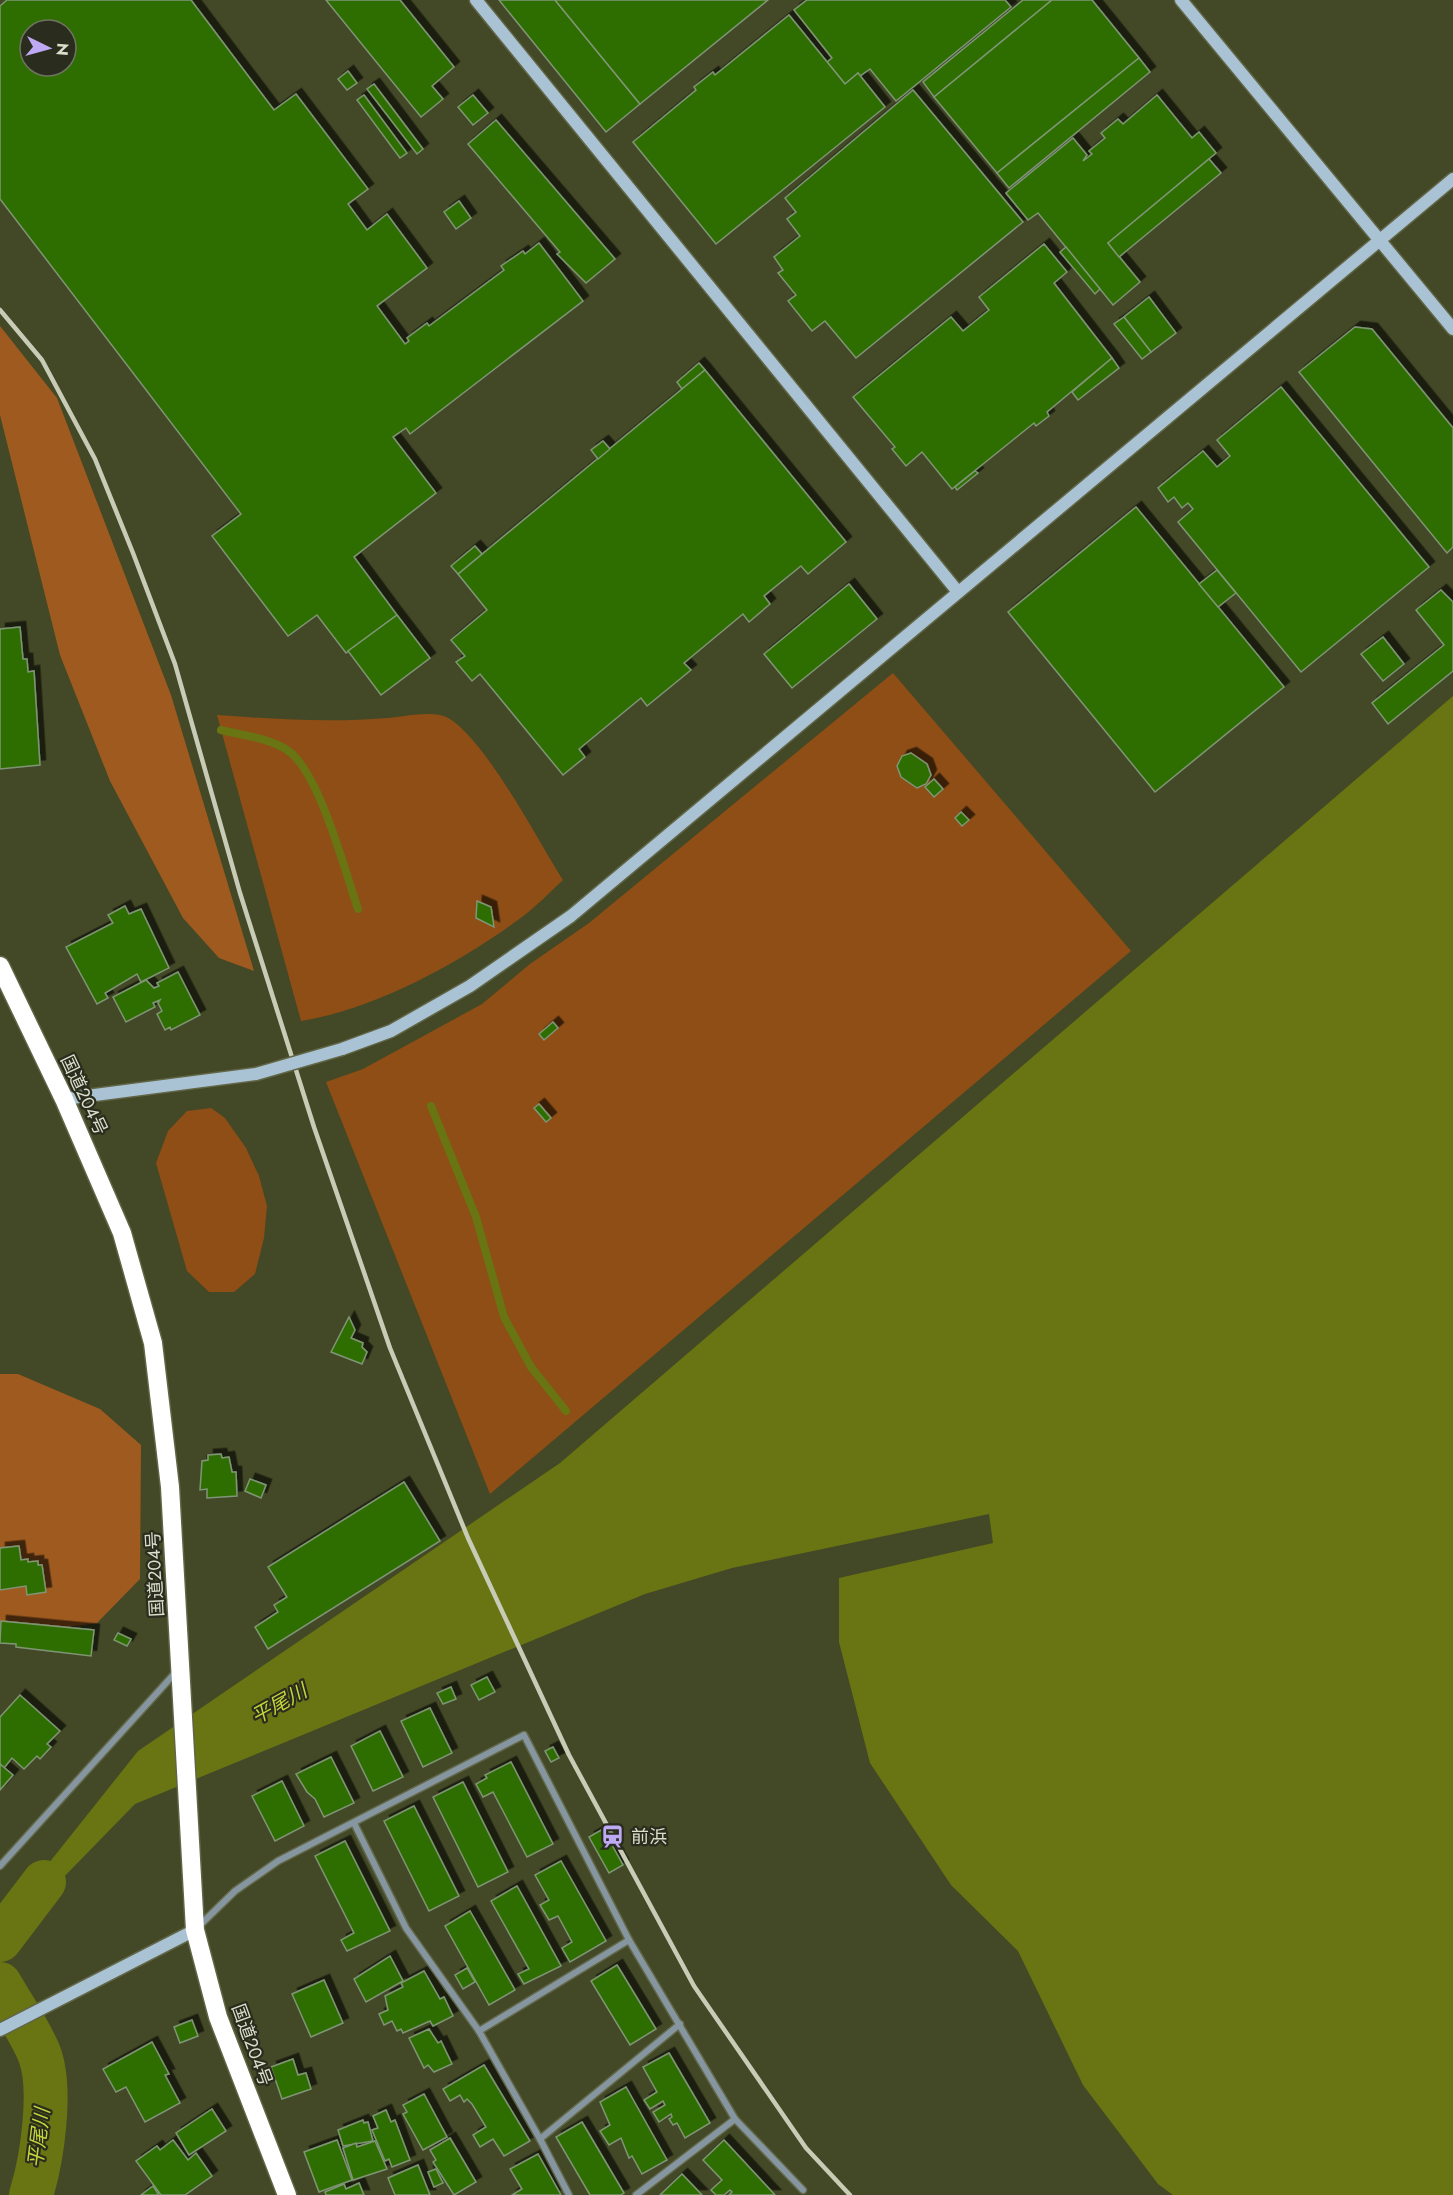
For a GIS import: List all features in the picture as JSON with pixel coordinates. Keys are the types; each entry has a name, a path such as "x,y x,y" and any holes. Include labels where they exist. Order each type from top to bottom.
{"highway":[{"name":"国道204号","path":"0,966 64,1099 122,1233 153,1344 170,1487 195,1930 218,2017 287,2195"}],"street":[{"path":"476,0 958,592"},
{"path":"1181,0 1453,329"},
{"path":"64,1099 256,1074 342,1049 391,1031 470,986 571,916 1453,179"},
{"path":"0,1866 180,1667"},
{"path":"0,2030 195,1930 235,1891 278,1861 524,1735 629,1940 735,2119 803,2190"},
{"path":"354,1823 406,1928 479,2031 570,2195"},
{"path":"479,2031 629,1940"},
{"path":"540,2139 680,2024"},
{"path":"636,2195 735,2119"}],"shaded area":[{"path":"0,326 57,398 171,695 254,971 219,958 183,918 110,781 60,655 0,415"},
{"path":"893,673 1131,951 490,1494 326,1082 363,1069 482,1004 530,964 589,923"},
{"path":"436,714 450,719 465,731 496,770 563,880 538,904 499,934 446,966 388,995 329,1015 301,1021 217,715 323,720"},
{"path":"211,1108 225,1118 246,1148 259,1176 267,1206 264,1238 255,1274 234,1292 209,1292 187,1271 156,1163 168,1131 187,1111"},
{"path":"0,1374 18,1374 100,1409 141,1445 140,1579 97,1623 33,1632 0,1626"}],"water":[{"path":"1453,696 1453,2195 1173,2195 1158,2184 1083,2085 1018,1951 951,1885 870,1763 839,1642 839,1578 993,1543 989,1514 732,1568 645,1594 135,1804 20,1922 9,1929 6,1927 29,1888 138,1751 560,1463"}],"building":[{"path":"7,0 191,0 274,110 296,94 368,189 348,204 367,230 387,214 427,268 377,306 405,344 409,341 407,338 427,323 429,326 504,270 501,266 523,251 525,254 539,243 583,301 410,434 406,428 393,437 436,493 354,557 397,615 346,653 317,615 288,636 212,536 241,514 0,199 0,6"},
{"path":"326,0 400,0 454,67 432,86 443,99 421,117"},
{"path":"499,0 555,0 640,104 606,132"},
{"path":"555,0 768,0 640,104"},
{"path":"807,0 1005,0 1011,7 896,101 870,69 860,76 858,73 845,84 827,62 832,58 794,10"},
{"path":"1023,0 1052,0 934,97 923,82"},
{"path":"1052,0 1092,0 1139,58 997,173 934,97"},
{"path":"789,15 845,84 858,73 885,107 716,244 633,142 696,90 694,87 713,72 715,75"},
{"path":"1139,58 1150,72 1009,188 997,173"},
{"path":"348,71 357,83 347,90 338,79"},
{"path":"374,84 423,149 417,154 367,89"},
{"path":"913,90 1023,222 856,358 825,321 812,331 788,301 796,295 778,273 783,270 774,257 800,236 787,219 796,212 785,198"},
{"path":"364,95 407,153 400,158 357,100"},
{"path":"473,95 488,113 473,125 458,107"},
{"path":"1157,95 1192,138 1199,132 1216,153 1108,243 1140,282 1113,305 1038,213 1028,220 1006,193 1073,138 1087,155 1083,161 1092,154 1089,151 1105,138 1101,133 1118,119 1123,124"},
{"path":"496,120 615,259 586,283 557,254 560,252 468,144"},
{"path":"1209,159 1221,173 1119,257 1108,243"},
{"path":"459,201 471,218 456,229 444,212"},
{"path":"1044,244 1067,272 1054,283 1112,358 1047,412 1049,416 1036,426 1034,423 952,489 922,452 906,466 892,449 895,447 853,397 951,317 963,331 989,310 979,297"},
{"path":"1066,247 1100,289 1095,294 1060,252"},
{"path":"1149,297 1176,333 1151,352 1124,317"},
{"path":"1124,317 1151,352 1142,359 1114,324"},
{"path":"1355,327 1372,329 1453,428 1453,547 1447,553 1299,372"},
{"path":"1112,358 1119,368 1078,400 1072,392"},
{"path":"699,363 705,370 682,389 677,382"},
{"path":"705,370 846,542 808,574 801,566 764,596 770,604 749,622 743,614 684,663 691,670 647,706 641,698 579,749 585,757 563,775 480,674 472,681 456,662 465,656 451,640 487,610 458,574"},
{"path":"1281,387 1429,567 1301,672 1178,522 1193,509 1188,503 1182,508 1174,497 1168,502 1158,488 1203,451 1217,467 1230,456 1217,440"},
{"path":"603,441 610,449 598,459 591,450"},
{"path":"975,471 978,473 957,490 955,487"},
{"path":"1136,507 1284,687 1155,792 1008,612"},
{"path":"475,546 482,554 458,574 451,566"},
{"path":"1217,570 1236,593 1218,607 1199,584"},
{"path":"849,584 877,619 792,688 764,654"},
{"path":"1441,590 1453,602 1453,671 1388,724 1372,703 1444,645 1416,610"},
{"path":"397,615 430,658 381,695 348,651"},
{"path":"20,627 23,659 27,659 28,672 34,671 40,765 0,769 0,629"},
{"path":"1383,637 1404,664 1383,681 1361,654"},
{"path":"911,753 927,764 931,775 926,784 917,788 901,777 897,766 902,756"},
{"path":"934,779 943,789 934,797 925,787"},
{"path":"961,812 969,820 962,826 955,818"},
{"path":"477,901 491,907 494,927 476,918"},
{"path":"125,906 129,914 141,909 169,968 141,982 137,974 105,993 108,998 97,1004 66,947 113,923 108,915"},
{"path":"178,972 200,1015 171,1030 170,1027 165,1030 157,1014 162,1011 158,1003 160,1000 153,1003 155,1007 126,1022 113,997 146,980 154,988 159,986 157,983"},
{"path":"553,1022 558,1028 544,1040 539,1034"},
{"path":"539,1104 551,1118 546,1122 534,1108"},
{"path":"349,1317 355,1330 351,1338 363,1343 362,1347 367,1352 362,1364 331,1352"},
{"path":"221,1454 222,1458 229,1457 232,1472 236,1472 237,1496 207,1498 207,1489 200,1490 202,1461 208,1460 208,1455"},
{"path":"250,1479 266,1485 261,1498 245,1491"},
{"path":"404,1482 440,1541 268,1649 255,1627 278,1612 274,1605 287,1597 268,1567"},
{"path":"19,1546 21,1560 38,1561 38,1565 42,1565 46,1592 27,1595 26,1586 0,1590 0,1548"},
{"path":"1,1621 94,1630 91,1656 0,1643"},
{"path":"118,1633 131,1639 127,1646 114,1640"},
{"path":"487,1677 495,1692 479,1700 471,1685"},
{"path":"451,1687 456,1699 443,1704 437,1693"},
{"path":"20,1695 60,1731 47,1744 51,1747 40,1759 37,1756 24,1769 12,1758 4,1768 0,1764 0,1717"},
{"path":"430,1708 452,1753 423,1767 401,1721"},
{"path":"380,1731 403,1777 373,1791 351,1746"},
{"path":"553,1747 559,1758 551,1762 545,1751"},
{"path":"331,1757 354,1803 324,1817 315,1799 307,1792 296,1774"},
{"path":"511,1762 553,1844 527,1857 493,1792 483,1797 476,1784 487,1778 485,1775"},
{"path":"0,1764 13,1775 0,1790"},
{"path":"282,1781 304,1826 275,1841 252,1796"},
{"path":"463,1782 508,1872 478,1887 433,1797"},
{"path":"414,1806 459,1896 429,1911 384,1821"},
{"path":"603,1829 623,1865 609,1873 589,1837"},
{"path":"345,1841 390,1931 347,1951 341,1940 354,1933 315,1856"},
{"path":"561,1861 606,1941 570,1962 562,1948 572,1942 558,1916 549,1920 540,1905 549,1900 535,1875"},
{"path":"517,1886 561,1966 524,1984 518,1974 529,1969 491,1901"},
{"path":"470,1911 515,1990 489,2005 445,1926"},
{"path":"390,1956 403,1981 366,2002 354,1979"},
{"path":"617,1965 656,2029 630,2045 591,1981"},
{"path":"467,1968 475,1982 463,1989 455,1975"},
{"path":"424,1971 440,1999 444,1997 453,2016 433,2026 430,2021 403,2033 401,2029 397,2031 392,2021 384,2025 379,2014 388,2010 385,1996 403,1987 401,1983"},
{"path":"324,1980 343,2023 311,2037 292,1994"},
{"path":"192,2020 198,2036 180,2043 174,2027"},
{"path":"429,2029 438,2043 441,2041 452,2064 434,2072 428,2065 424,2068 409,2038"},
{"path":"152,2042 169,2074 165,2075 180,2103 145,2122 126,2087 116,2092 103,2069"},
{"path":"669,2053 710,2123 685,2138 677,2123 673,2125 669,2119 672,2117 671,2114 659,2122 653,2112 665,2105 663,2101 650,2109 644,2100 657,2092 643,2067"},
{"path":"293,2059 298,2075 306,2073 311,2089 282,2099 271,2067"},
{"path":"484,2065 530,2141 504,2156 493,2139 480,2147 473,2135 486,2127 472,2104 467,2099 464,2102 460,2095 450,2101 443,2089"},
{"path":"626,2087 667,2160 642,2174 632,2156 629,2158 621,2138 609,2145 600,2131 610,2125 600,2102"},
{"path":"424,2094 447,2137 423,2150 403,2114 407,2112 403,2105"},
{"path":"212,2109 226,2131 189,2155 176,2133"},
{"path":"386,2110 391,2122 395,2120 410,2160 392,2167 389,2159 385,2161 372,2130 378,2128 373,2116"},
{"path":"363,2120 364,2123 368,2122 373,2141 343,2146 338,2130"},
{"path":"582,2122 624,2193 621,2195 590,2195 556,2137"},
{"path":"450,2138 476,2182 454,2195 433,2162 436,2160 430,2150"},
{"path":"173,2140 188,2160 196,2153 212,2176 185,2195 161,2195 136,2161 157,2146 160,2150"},
{"path":"337,2140 352,2180 319,2192 304,2152"},
{"path":"724,2140 775,2195 729,2195 732,2192 730,2190 724,2195 716,2195 711,2190 722,2180 703,2160"},
{"path":"375,2141 387,2169 353,2180 343,2148 356,2143 357,2147"},
{"path":"538,2154 561,2195 512,2195 522,2189 510,2169"},
{"path":"418,2165 430,2195 395,2195 388,2178"},
{"path":"436,2169 443,2183 434,2187 428,2172"},
{"path":"682,2174 702,2195 660,2195"},
{"path":"359,2183 364,2195 326,2195 325,2192 344,2184 346,2189"},
{"path":"153,2186 159,2195 141,2195"}],"waterway":[{"path":"221,730 255,737 280,746 299,761 310,778 330,823 358,909"},
{"path":"431,1106 476,1217 504,1317 531,1367 566,1411"},
{"name":"平尾川","path":"0,1940 44,1882"},
{"name":"平尾川","path":"0,1984 31,2035 43,2068 46,2104 39,2163 31,2195"}],"railway":[{"path":"0,310 42,360 95,459 133,553 175,664 240,893 314,1127 390,1348 468,1538 569,1755 694,1986 806,2148 850,2195"}],"place":[{"name":"前浜","path":"613,1837"}]}
